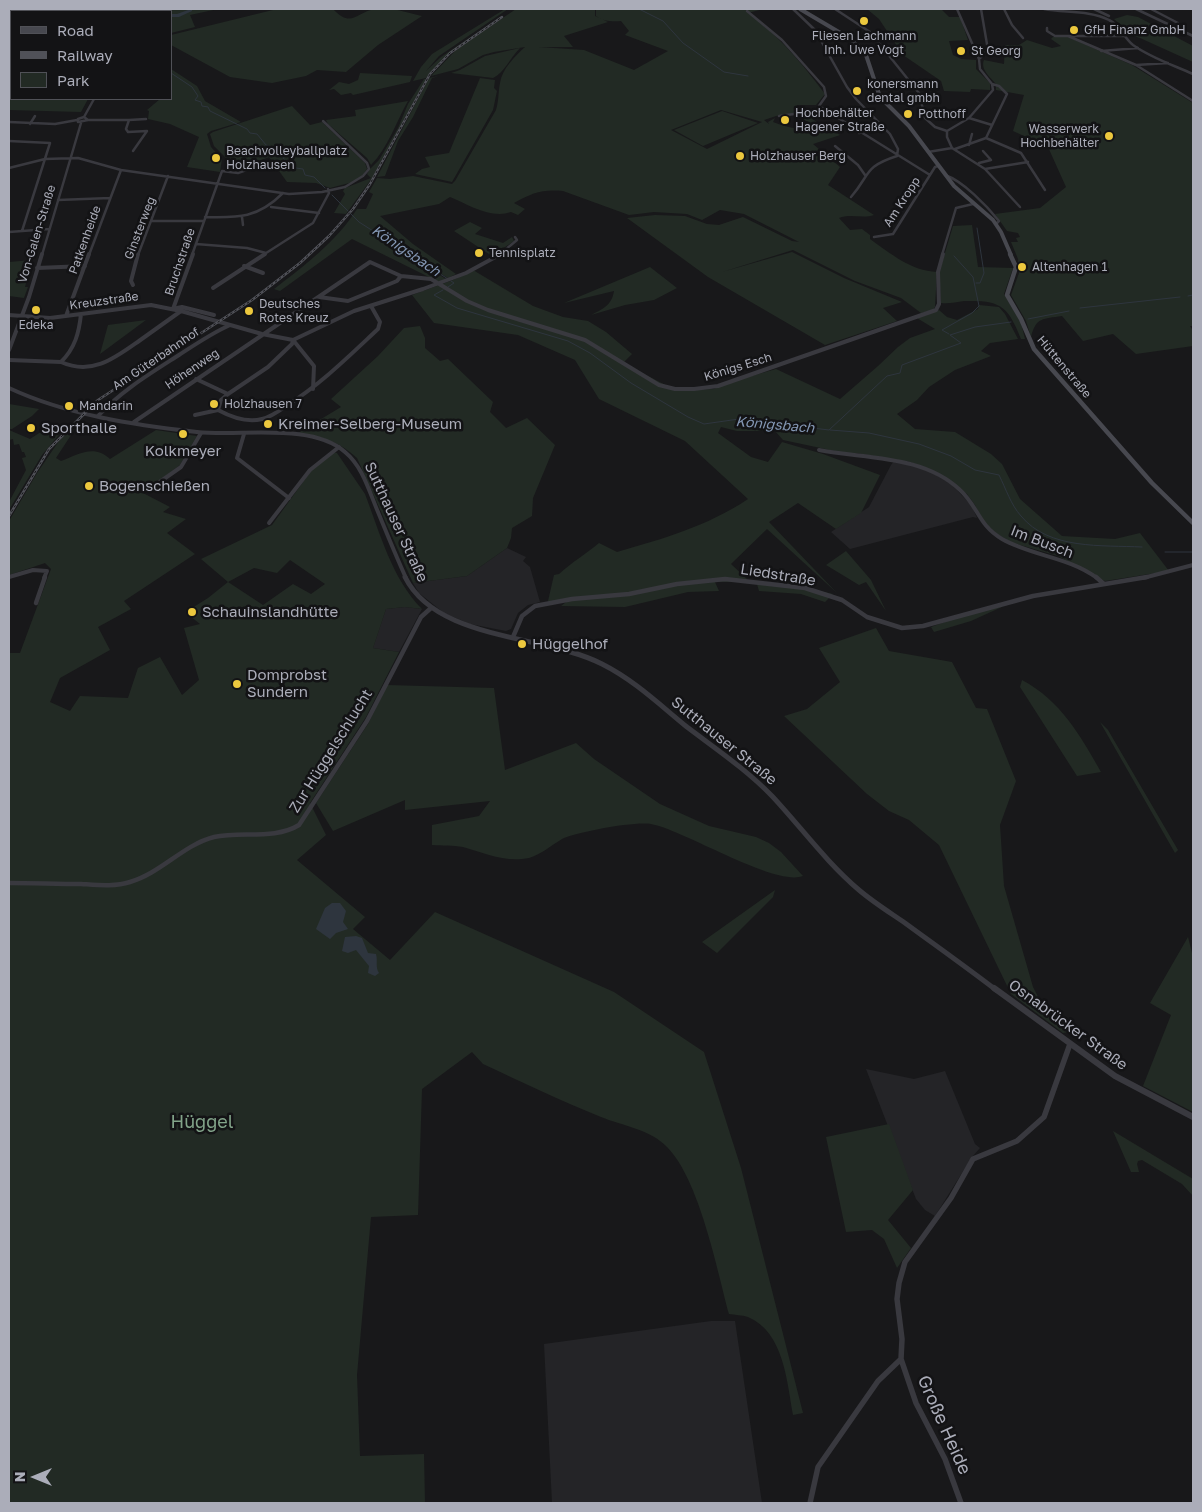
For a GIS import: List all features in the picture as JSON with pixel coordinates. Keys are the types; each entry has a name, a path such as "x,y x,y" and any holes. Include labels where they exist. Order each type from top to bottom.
{"main road":[{"name":"Hüttenstraße","path":"800,9 863,48 869,60 880,97 908,124 945,175 973,204 996,224 1005,238 1016,265 1015,275 1007,295 1022,319 1034,349 1152,483 1193,523"}],"street":[{"path":"793,9 810,22 821,36 847,88 861,106 885,128 897,148 897,156"},
{"path":"835,9 870,32 919,93 925,118 934,126 947,131"},
{"path":"957,9 978,59 980,69 992,84 999,86 1007,94 986,138"},
{"path":"978,59 986,54 988,50 981,9"},
{"path":"1004,9 1012,25 1022,38"},
{"path":"1044,9 1094,14 1113,21"},
{"path":"1094,9 1121,28 1124,36 1138,48 1193,74"},
{"path":"1136,9 1193,36"},
{"path":"1151,9 1178,23 1179,25 1176,27"},
{"path":"747,11 770,27 798,55 825,88 826,96 818,105 859,133 930,174"},
{"path":"1047,28 1047,31 1052,35 1124,36"},
{"path":"1091,28 1096,35"},
{"path":"1068,36 1136,66 1193,101"},
{"path":"1100,51 1138,48"},
{"path":"1136,66 1168,62"},
{"path":"947,131 969,118 991,93 992,84"},
{"path":"79,122 93,100"},
{"path":"779,116 802,113 832,116"},
{"path":"17,122 20,116"},
{"path":"30,124 35,116"},
{"path":"84,117 88,120"},
{"path":"969,118 992,125"},
{"path":"9,122 55,124 88,120 146,119"},
{"path":"129,120 130,122 126,130 128,132 147,131 134,151"},
{"path":"9,168 45,159 78,158 121,170 303,194 343,187 365,176 369,166 322,120"},
{"name":"Von-Galen-Straße","path":"9,350 22,316 71,158 79,122"},
{"path":"859,133 885,128"},
{"path":"947,131 947,137 953,149 986,169 1020,207"},
{"path":"968,145 972,134"},
{"path":"928,152 953,149 986,138 1017,150 1028,162 1045,190"},
{"path":"9,141 50,143 22,230"},
{"path":"835,146 858,165 865,175"},
{"path":"978,163 992,160 983,152"},
{"path":"851,197 873,166 897,156"},
{"path":"986,169 1028,162"},
{"name":"Am Kropp","path":"874,237 893,234 930,174 938,166"},
{"path":"217,183 222,171 238,173 252,168"},
{"name":"Patkenheide","path":"66,316 121,170"},
{"path":"945,175 955,178 992,212 999,221 996,224"},
{"name":"Ginsterweg","path":"133,285 131,281 133,270 168,176"},
{"name":"Bruchstraße","path":"173,309 217,183"},
{"path":"213,288 244,266 300,233 313,223 329,193 328,189"},
{"path":"204,219 242,217 259,213 271,207 284,193"},
{"path":"58,200 110,198"},
{"name":"Königs Esch","path":"318,296 370,262 401,276 431,280 467,301 488,310 567,333 599,346 643,378 658,385 675,390 705,389 914,318 938,308 938,274 953,213 956,208 973,204"},
{"path":"271,207 319,213"},
{"path":"242,217 244,225"},
{"name":"Bruchstraße","path":"152,221 204,219"},
{"path":"9,232 49,229"},
{"path":"218,410 221,400 268,367 292,344 293,340 362,308 439,284 497,256 517,240 515,237"},
{"path":"196,244 247,248 266,254"},
{"path":"37,268 85,266"},
{"path":"244,266 263,273"},
{"path":"318,296 348,301 356,300 396,281 401,276"},
{"name":"Höhenweg","path":"134,422 318,296"},
{"name":"Kreuzstraße","path":"9,315 50,318 145,305 181,310 262,334 293,340"},
{"path":"218,410 223,414 240,419 262,419 313,389 378,329 380,322 371,306"},
{"path":"173,309 182,307 214,315"},
{"path":"9,360 61,362 71,367 83,368 103,365 181,310"},
{"path":"61,362 70,354 76,344 81,314"},
{"name":"Am Güterbahnhof","path":"98,416 107,406 131,387 212,333 230,325"},
{"path":"293,340 314,366 313,389"},
{"path":"196,379 228,394"},
{"name":"Sutthauser Straße","path":"9,388 51,406 98,416 201,433 301,435 322,439 338,447 350,456 359,467 406,579 415,594 431,608 461,624 552,645 575,653 602,664 627,679 739,767 771,795 826,859 858,890 934,944"},
{"path":"195,416 218,410"},
{"path":"152,488 181,467 201,433"},
{"path":"244,434 236,458 289,498"},
{"path":"269,523 310,470 338,447"},
{"name":"Im Busch","path":"819,450 895,459 928,469 955,485 966,495 981,522 995,535 1011,544 1058,559 1104,584"},
{"name":"Liedstraße","path":"513,637 522,616 535,606 572,599 629,594 669,585 707,580 735,579 768,585 805,588 842,600 873,620 908,628 923,626 1033,596 1158,575 1193,565"},
{"path":"9,577 33,570 47,571 36,603"},
{"name":"Zur Hüggelschlucht","path":"9,883 110,885 130,882 158,870 195,845 211,838 229,834 288,832 293,830 300,825 367,721 421,617 431,608"},
{"name":"Osnabrücker Straße","path":"934,944 1115,1076 1193,1117"},
{"path":"810,1503 818,1467 878,1381 901,1359 902,1341 897,1304 900,1275 905,1262 952,1198 973,1159 1017,1141 1044,1117 1070,1044"},
{"name":"Große Heide","path":"901,1359 916,1403 944,1459 961,1503"}],"shaded area":[{"path":"895,460 928,470 952,485 972,506 977,518 973,517 850,549 831,532 869,507"},
{"path":"507,548 526,557 523,561 530,567 540,602 528,605 518,613 511,629 506,631 470,624 444,613 419,593 413,583 467,576"},
{"path":"405,607 422,609 399,652 373,648 386,609"},
{"path":"332,903 340,903 346,911 343,922 348,929 336,933 330,939 316,929 325,908"},
{"path":"356,936 362,938 368,953 376,954 379,973 375,976 368,973 369,966 356,950 348,953 342,951 345,937"},
{"path":"866,1069 914,1079 945,1071 975,1144 980,1148 972,1157 935,1216 925,1210 916,1199"},
{"path":"711,1321 735,1321 762,1503 552,1503 544,1344"}],"green space":[{"path":"380,8 422,16 378,45 346,72 317,70 306,76 272,83 230,77 172,46 172,35 277,9 333,9 339,15 350,19"},
{"path":"218,9 190,15 195,27 172,33 172,10 162,10"},
{"path":"505,9 508,9 439,56 426,71 441,57 508,12 449,53 426,78 413,81 421,67 432,54"},
{"path":"516,9 595,9 595,16 598,18 596,16 596,9 763,9 748,13 790,51 825,94 816,105 797,105 799,113 776,116 764,120 769,124 768,122 775,118 773,122 777,124 792,128 802,128 810,123 794,114 816,114 812,119 840,135 813,144 840,167 828,185 874,215 839,218 850,230 862,229 870,235 870,239 910,265 927,271 937,272 935,307 933,310 921,313 901,298 855,281 793,250 722,272 792,252 844,278 902,302 883,308 897,321 825,345 708,277 627,218 655,215 685,216 707,224 719,225 743,217 792,241 799,242 744,214 720,210 702,220 687,214 654,212 629,215 563,191 537,192 514,203 525,209 518,215 511,212 496,214 488,212 450,197 439,204 380,216 413,244 456,274 448,278 436,271 446,279 439,282 352,239 280,291 274,289 329,243 357,209 366,209 373,194 369,192 377,178 390,179 413,176 452,184 496,110 503,73 525,47 483,55 458,69 431,76 457,49","holes":["600,18 608,21 621,21 629,31 625,35 668,51 634,70 584,50 539,47 573,47 564,36 608,22","721,110 762,122 707,149 671,130"]},
{"path":"867,9 941,9 949,17 960,17 968,40 949,41 953,55 961,59 976,60 976,69 990,83 990,90 971,89 970,92 944,91 941,81 903,55 879,19"},
{"path":"1127,15 1138,17 1193,46 1193,62 1127,34 1123,27 1114,19"},
{"path":"1053,37 1068,37 1132,65 1193,103 1193,326 1190,326 1193,331 1193,346 1136,354 1113,334 1083,341 1062,316 1038,322 1031,337 1026,321 1011,295 1019,273 1018,259 1011,242 1018,242 1016,238 1020,237 1018,233 1007,231 995,214 1040,208 1066,187 1048,147 1013,131 1024,95 996,90 996,84 986,73 983,63 984,60 1004,64 1005,45 1019,45 1027,40 1052,48 1061,46 1051,39"},
{"path":"520,48 501,72 493,78 451,73 485,56"},
{"path":"172,70 197,86 205,101 241,122 207,134 211,147 222,159 220,172 187,167 199,137 170,124 148,119 149,111 147,110 159,100 172,100"},
{"path":"360,73 412,76 410,82 353,95 351,93 341,95 334,89 329,90 339,82 349,84 358,80"},
{"path":"439,76 432,78 413,117 398,141 385,176 377,177 429,78"},
{"path":"480,78 495,80 494,88 497,91 493,110 452,182 415,174 422,169 430,167 425,157 449,153"},
{"path":"424,79 426,79 372,178 346,214 334,213 345,194 343,191 345,188 371,178 367,174 379,160 398,128 408,104"},
{"path":"10,98 87,100 81,112 9,110"},
{"path":"408,101 387,143 371,165 367,158 328,124 326,120 356,116 355,110"},
{"path":"292,106 310,125 322,122 365,163 367,169 362,176 353,182 330,188 316,183 287,182 269,157 237,170 225,168 226,158 214,146 210,134"},
{"path":"722,111 758,123 703,146 674,130"},
{"path":"470,222 482,228 475,234 503,243 512,237 514,241 492,256 454,231"},
{"path":"972,225 978,267 1013,268 1004,294 1021,323 1025,339 1021,339 1007,312 995,304 977,301 941,303 939,273 953,226"},
{"path":"32,260 25,287 28,287 24,298 9,296 9,262"},
{"path":"650,267 677,288 654,300 625,305 591,315 609,303 614,291 564,303"},
{"path":"473,270 533,306 563,317 588,321 606,332 632,354 623,363 675,390 714,389 727,383 776,369 840,399 910,338 935,329 917,318 939,310 947,317 957,320 978,309 979,305 999,307 1005,314 1018,339 990,343 981,351 991,356 955,370 929,387 917,400 897,414 915,429 955,432 991,454 1002,464 1020,499 1062,536 1115,539 1140,533 1169,571 1105,581 1058,556 1013,543 997,534 983,521 967,494 929,469 910,462 856,453 844,453 783,440 775,431 737,431 721,427 718,433 751,457 768,462 782,442 823,454 880,475 861,513 836,529 798,503 769,522 837,593 767,529 731,564 748,580 798,586 833,594 825,602 801,594 759,591 757,584 715,582 719,591 688,592 625,607 561,606 570,599 550,602 548,601 554,575 559,574 599,543 617,552 668,537 717,517 748,499 685,441 599,399 575,360 518,335 434,323 412,295 453,280"},
{"path":"146,320 100,354 108,325"},
{"path":"420,326 425,338 425,348 440,361 448,359 493,402 490,412 506,428 527,418 555,445 533,498 532,516 512,528 507,548 467,576 413,583 357,458 351,452 330,441 298,433 341,407 331,399 378,356 404,328"},
{"path":"9,404 39,409 32,416 9,429"},
{"path":"50,426 63,430 42,455 9,510 9,502 26,470 22,458 26,457 19,444 14,445 13,439 9,440 9,430 30,439"},
{"name":"Hüggel","path":"72,427 75,429 56,458 61,461 80,453 92,451 104,454 110,459 156,430 197,436 180,465 143,493 170,507 163,512 186,519 167,533 195,554 124,601 131,609 98,627 110,650 60,678 50,702 70,711 80,696 128,698 138,668 160,657 182,695 199,680 184,628 200,624 190,616 195,612 192,608 228,582 201,559 272,525 311,471 333,452 337,453 365,494 395,570 422,609 405,607 386,609 373,648 399,652 366,717 310,803 326,835 297,860 365,917 353,929 390,960 435,912 614,992 704,1052 741,1168 803,1413 793,1415 782,1359 769,1334 760,1324 748,1317 729,1314 713,1250 698,1202 678,1162 667,1147 653,1136 586,1111 483,1064 472,1052 422,1089 418,1215 371,1217 357,1375 360,1456 424,1454 425,1503 9,1503 9,653 20,653 51,569 45,563 9,575 9,521 37,473 61,438","holes":["290,560 325,584 311,594 293,584 263,605 228,582 254,568 277,573"]},
{"path":"846,551 871,580 886,611 866,582 859,585 826,565"},
{"path":"1004,606 971,621 934,632 931,627 961,616"},
{"path":"876,628 889,651 952,662 976,708 987,709 1016,781 1000,825 1004,886 1033,987 1048,1016 1068,1032 1063,1033 1011,994 939,845 909,820 889,811 867,794 784,716 807,709 840,682 819,648"},
{"path":"1022,680 1036,688 1059,709 1077,732 1101,772 1077,776 1020,687"},
{"path":"387,685 494,688 505,770 576,743 594,759 660,804 709,826 756,837 769,843 781,852 803,876 790,877 772,873 751,866 666,828 643,823 569,836 533,857 520,859 495,857 459,846 432,845 432,825 479,816 490,801 405,810 405,800 333,831 316,803 368,724"},
{"path":"1100,722 1108,730 1178,850 1175,853"},
{"path":"775,890 773,897 717,953 702,942"},
{"path":"1188,937 1193,957 1193,1112 1143,1086 1171,1015 1150,1003"},
{"path":"889,1124 913,1190 888,1220 911,1248 897,1268 884,1239 872,1230 846,1232 826,1137"},
{"path":"1113,1131 1193,1179 1193,1196 1182,1184 1142,1160 1138,1161 1137,1164 1139,1172 1131,1172"}],"waterway":[{"path":"172,15 177,16 190,11 190,9"},
{"path":"639,9 663,21 683,43 724,72 748,76"},
{"name":"Königsbach","path":"172,74 192,87 198,96 195,100 201,102 202,106 208,107 210,111 247,129 250,133 257,134 266,145 279,151 289,167 303,169 305,175 314,177 325,188"},
{"name":"Königsbach","path":"332,195 348,211"},
{"name":"Königsbach","path":"351,214 359,222 448,279"},
{"path":"976,283 980,283 984,273 977,228"},
{"path":"949,334 942,330 972,313 979,306 973,277 954,256"},
{"name":"Königsbach","path":"448,287 454,283 451,281"},
{"name":"Königsbach","path":"443,290 434,295 457,308 568,341 590,353 631,383 688,417 704,424 739,419 829,430 887,376 900,373 902,365 961,343 950,335 975,327 1011,322"},
{"name":"Königsbach","path":"1188,296 1193,295"},
{"name":"Königsbach","path":"1080,308 1180,297"},
{"name":"Königsbach","path":"1028,319 1069,311"},
{"path":"830,430 869,433 919,444 951,456 975,470 999,475 1017,512 1033,527 1046,535 1077,544 1142,547"},
{"path":"1165,552 1193,552"}],"railway":[{"path":"9,516 49,449 98,400 252,300 300,263 329,236 353,209 370,184 430,74 450,53 502,17"}],"place":[{"name":"Fliesen Lachmann Inh. Uwe Vogt","path":"864,21"},
{"name":"GfH Finanz GmbH","path":"1074,30"},
{"name":"St Georg","path":"961,51"},
{"name":"konersmann dental gmbh","path":"857,91"},
{"name":"Potthoff","path":"908,114"},
{"name":"Hochbehälter Hagener Straße","path":"785,120"},
{"name":"Wasserwerk Hochbehälter","path":"1109,136"},
{"name":"Holzhauser Berg","path":"740,156"},
{"name":"Beachvolleyballplatz Holzhausen","path":"216,158"},
{"name":"Tennisplatz","path":"479,253"},
{"name":"Altenhagen 1","path":"1022,267"},
{"name":"Edeka","path":"36,310"},
{"name":"Deutsches Rotes Kreuz","path":"249,311"},
{"name":"Holzhausen 7","path":"214,404"},
{"name":"Mandarin","path":"69,406"},
{"name":"Kreimer-Selberg-Museum","path":"268,424"},
{"name":"Sporthalle","path":"31,428"},
{"name":"Kolkmeyer","path":"183,434"},
{"name":"Bogenschießen","path":"89,486"},
{"name":"Schauinslandhütte","path":"192,612"},
{"name":"Hüggelhof","path":"522,644"},
{"name":"Domprobst Sundern","path":"237,684"}]}
